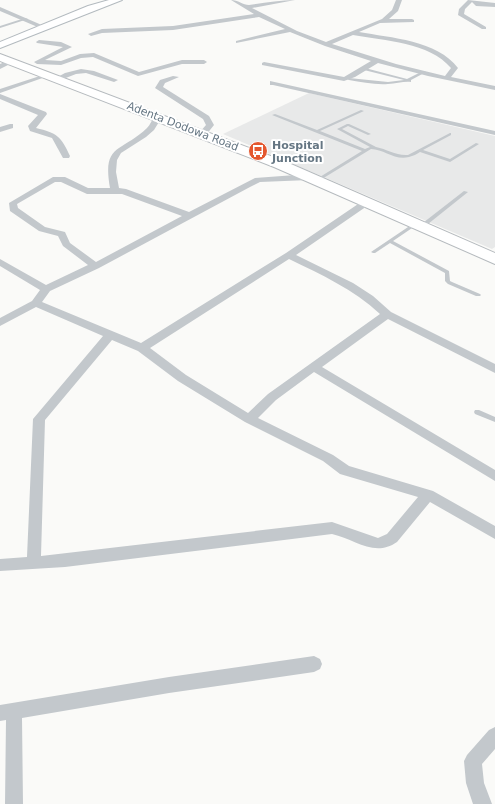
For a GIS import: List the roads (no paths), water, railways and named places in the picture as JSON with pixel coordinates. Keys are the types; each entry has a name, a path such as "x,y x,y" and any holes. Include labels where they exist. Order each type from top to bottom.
{"main road":[{"path":"0,45 91,8 118,0"},
{"name":"Adenta Dodowa Road","path":"4,62 32,64 53,77 203,133 493,257"}],"street":[{"path":"234,0 258,15 327,44 378,60 447,78 495,88"},
{"path":"245,7 292,0"},
{"path":"384,20 395,11 400,0"},
{"path":"484,28 461,15 462,10 472,0 476,4 495,5"},
{"path":"0,9 42,27"},
{"path":"91,34 173,28 258,15"},
{"path":"327,44 376,22 384,20 412,21"},
{"path":"238,42 291,30"},
{"path":"354,33 392,40 440,55 452,63 455,68 447,78"},
{"path":"32,64 69,48 61,44 39,42"},
{"path":"32,64 60,63 80,56 94,55 138,74 182,62 204,62"},
{"path":"264,64 340,79 348,79 378,60"},
{"path":"0,90 53,77 74,70 83,69 114,80"},
{"path":"175,76 164,80 159,84 159,88 206,118 210,125 203,133"},
{"path":"273,83 495,133"},
{"path":"0,96 43,114 32,126 33,129 55,136 66,156"},
{"path":"115,190 111,177 112,160 124,146 150,130 158,117"},
{"path":"0,130 10,126"},
{"path":"95,266 66,244 62,234 42,228 13,210 12,206 14,203 53,180 62,179 86,191 115,190 137,195 190,216"},
{"path":"0,323 36,303 46,289 95,266 258,180 313,179"},
{"path":"142,348 288,255 367,202"},
{"path":"288,255 349,286 369,298 387,314 495,369"},
{"path":"0,262 46,289"},
{"path":"36,303 110,336 142,348 182,378 250,419 328,458 354,474 428,495 495,533"},
{"path":"250,419 272,397 387,314"},
{"path":"34,564 39,418 110,336"},
{"path":"314,367 495,476"},
{"path":"0,565 34,564 332,528 340,528 374,543 382,544 387,543 392,538 428,495"},
{"path":"14,804 7,712 169,685 314,664"},
{"path":"483,804 476,792 472,778 473,761 495,736"}],"lane":[{"path":"0,27 26,20"},
{"path":"365,69 410,81"},
{"path":"348,79 396,84 410,81 424,72"},
{"path":"317,131 362,112"},
{"path":"274,115 365,151"},
{"path":"369,134 348,125 339,129 374,147 403,158 450,134"},
{"path":"420,150 450,161 477,144"},
{"path":"313,179 374,147"},
{"path":"373,252 419,225 466,192"},
{"path":"390,241 447,272 448,281 450,283 478,295"},
{"path":"476,412 495,420"}],"place":[{"name":"Hospital Junction","path":"258,151"}]}
